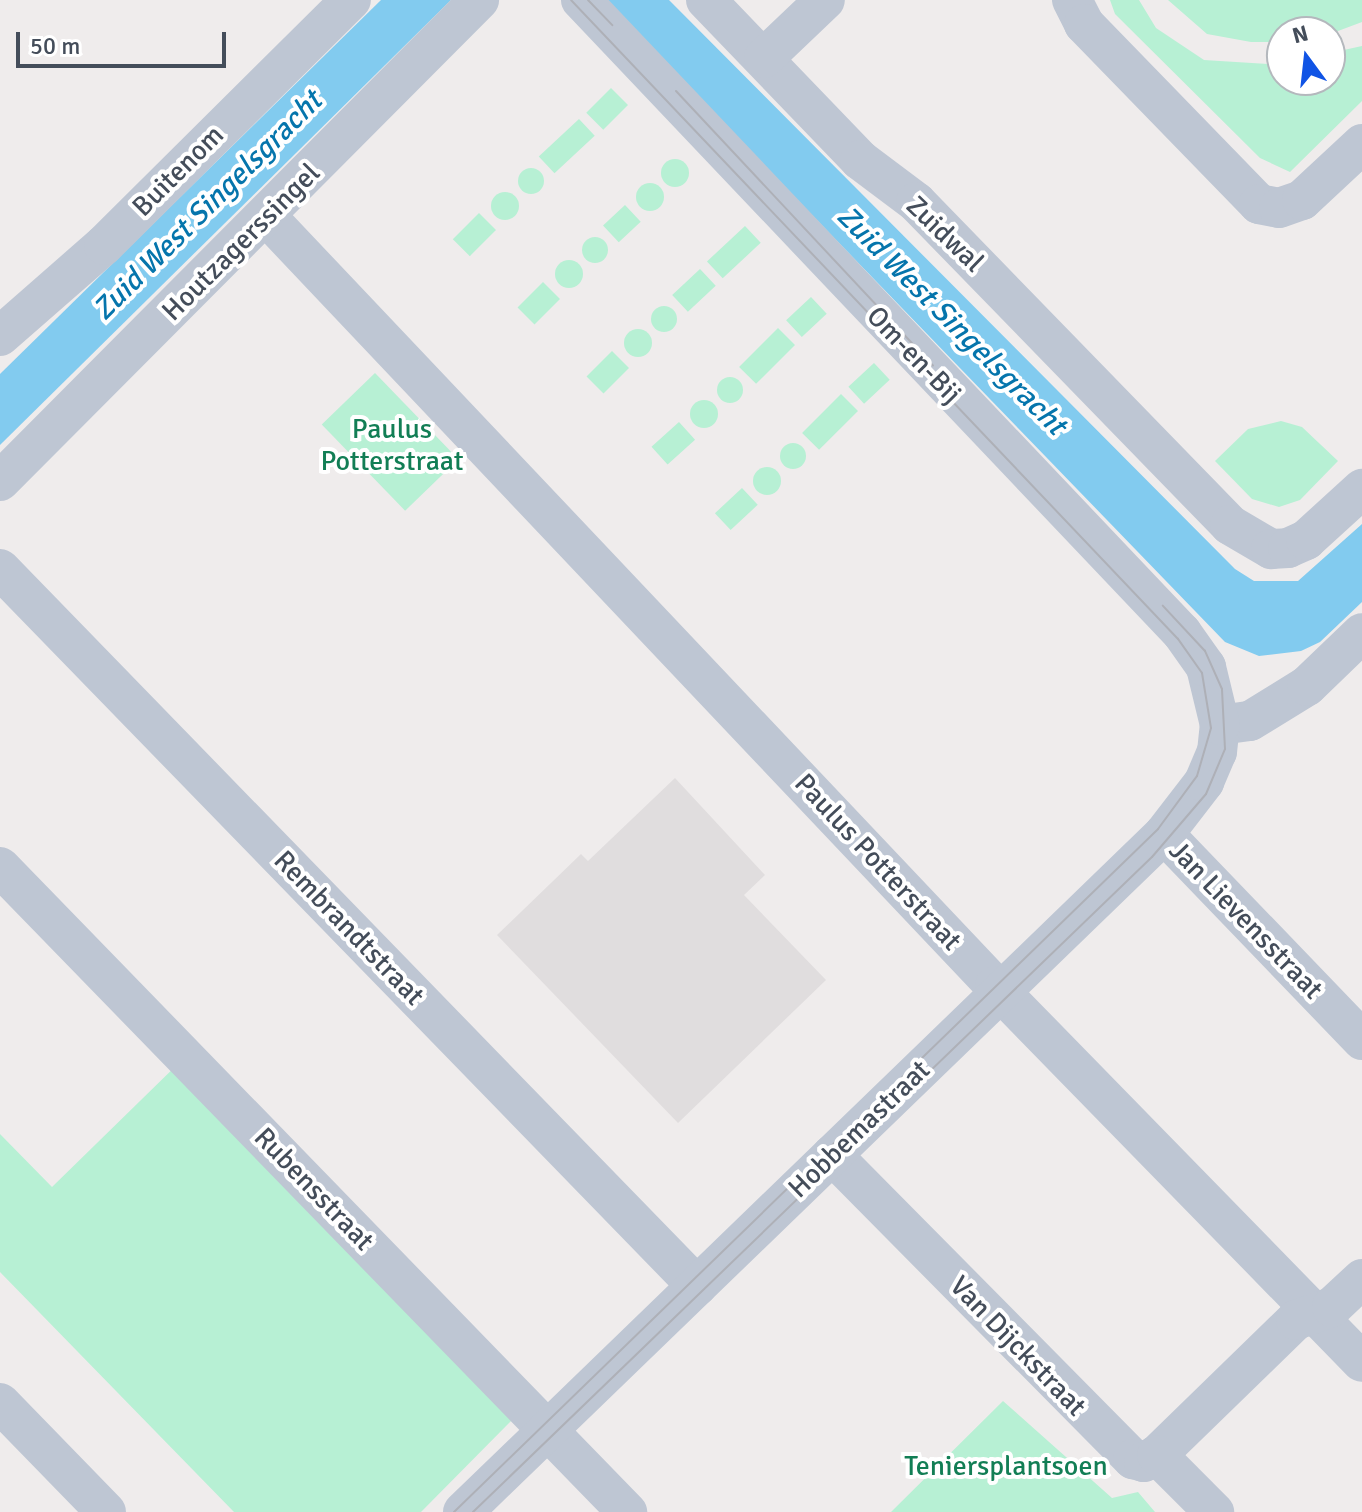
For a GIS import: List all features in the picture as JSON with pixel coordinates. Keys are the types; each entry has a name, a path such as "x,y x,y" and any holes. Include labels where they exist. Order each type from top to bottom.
{"street":[{"name":"Buitenom","path":"0,336 104,245 351,0"},
{"name":"Houtzagerssingel","path":"0,481 267,217 479,0"},
{"name":"Om-en-Bij","path":"581,0 1182,633 1206,667 1220,725"},
{"name":"Zuidwal","path":"706,0 860,160 916,202 1230,525 1271,549 1306,540 1362,489"},
{"path":"764,58 825,0"},
{"path":"1072,0 1084,24 1259,204 1279,208 1302,200 1362,144"},
{"name":"Paulus Potterstraat","path":"267,217 1001,991 1362,1362"},
{"name":"Rembrandtstraat","path":"0,569 697,1286"},
{"path":"1220,725 1250,721 1307,686 1362,633"},
{"name":"Hobbemastraat","path":"463,1512 1164,834 1204,782 1217,752 1220,725"},
{"name":"Jan Lievensstraat","path":"1164,834 1362,1040"},
{"name":"Rubensstraat","path":"0,867 627,1512"},
{"name":"Van Dijckstraat","path":"832,1155 1120,1451 1144,1462 1157,1455"},
{"path":"1214,1512 1157,1455 1296,1320 1332,1307 1362,1279"},
{"path":"0,1403 106,1512"}],"shaded area":[{"path":"675,778 765,875 744,895 826,980 678,1123 497,935 581,854 588,861"}],"green space":[{"path":"1110,0 1139,0 1156,28 1204,60 1266,64 1266,96 1346,96 1346,50 1362,46 1362,101 1290,172 1260,158 1115,14"},
{"path":"1168,0 1362,0 1362,22 1346,28 1346,16 1266,16 1266,42 1207,34"},
{"path":"611,88 628,105 603,130 586,113"},
{"path":"579,119 595,136 554,173 539,157"},
{"path":"675,159 685,163 689,173 685,183 675,187 665,183 661,173 665,163"},
{"path":"531,168 540,172 544,181 540,190 531,194 522,190 518,181 522,172"},
{"path":"650,183 660,187 664,197 660,207 650,211 640,207 636,197 640,187"},
{"path":"505,192 515,196 519,206 515,216 505,220 495,216 491,206 495,196"},
{"path":"625,205 641,222 619,242 603,225"},
{"path":"479,213 496,230 470,256 453,239"},
{"path":"745,226 761,243 723,278 707,261"},
{"path":"595,237 604,241 608,250 604,259 595,263 586,259 582,250 586,241"},
{"path":"569,260 579,264 583,274 579,284 569,288 559,284 555,274 559,264"},
{"path":"700,269 716,286 688,312 672,295"},
{"path":"543,282 560,299 535,324 518,307"},
{"path":"811,297 827,314 802,337 786,320"},
{"path":"664,306 673,310 677,319 673,328 664,332 655,328 651,319 655,310"},
{"path":"778,328 795,345 756,384 739,367"},
{"path":"638,329 648,333 652,343 648,353 638,357 628,353 624,343 628,333"},
{"path":"612,351 629,368 604,393 587,376"},
{"path":"874,363 890,380 864,404 848,387"},
{"name":"Paulus Potterstraat","path":"375,373 458,459 405,511 322,424"},
{"path":"730,377 739,381 743,390 739,399 730,403 721,399 717,390 721,381"},
{"path":"841,394 858,411 819,450 802,433"},
{"path":"704,400 714,404 718,414 714,424 704,428 694,424 690,414 694,404"},
{"path":"1281,421 1302,427 1338,461 1300,500 1279,507 1252,499 1215,461 1248,429"},
{"path":"679,422 695,440 668,465 652,447"},
{"path":"793,443 802,447 806,456 802,465 793,469 784,465 780,456 784,447"},
{"path":"767,467 777,471 781,481 777,491 767,495 757,491 753,481 757,471"},
{"path":"742,488 758,505 731,530 715,513"},
{"path":"185,1057 518,1414 421,1512 234,1512 0,1272 0,1134 52,1187"},
{"name":"Teniersplantsoen","path":"1003,1401 1112,1498 1138,1492 1155,1512 891,1512"}],"water":[{"name":"Zuid West Singelsgracht","path":"381,0 451,0 0,445 0,374"},
{"name":"Zuid West Singelsgracht","path":"604,0 669,0 1235,569 1254,581 1298,581 1362,524 1362,602 1320,642 1301,651 1259,656 1225,642"}],"tram line":[{"path":"454,1512 1158,829 1197,776 1211,728 1202,673 1178,639 571,0"},
{"path":"588,0 612,25"},
{"path":"676,91 933,366"},
{"path":"473,1512 1152,857 1206,794 1225,749 1222,689 1205,651 1163,606"}]}
